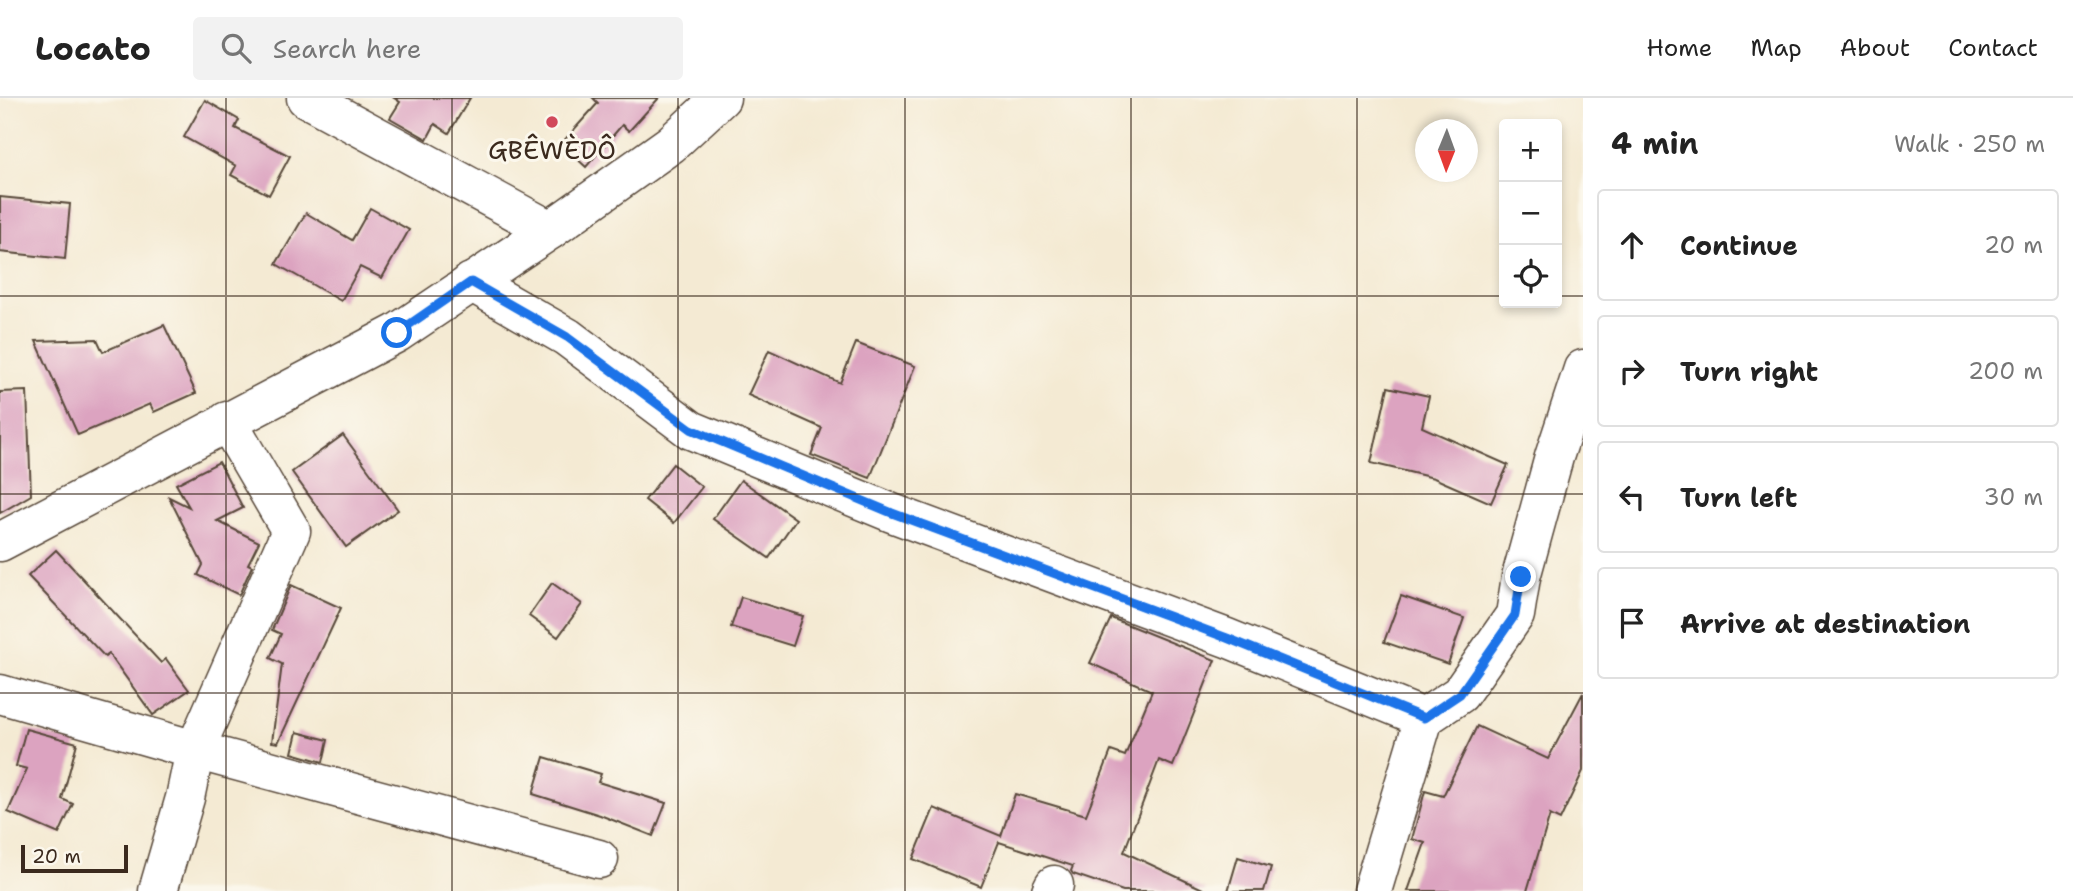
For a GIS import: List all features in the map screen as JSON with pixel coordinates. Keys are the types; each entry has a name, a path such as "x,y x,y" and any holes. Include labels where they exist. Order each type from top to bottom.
{"street":[{"path":"306,98 550,230"},
{"path":"0,542 397,333 671,144 720,98"},
{"path":"471,282 567,337 691,429 892,513 1227,638 1424,718"},
{"path":"1372,891 1424,718 1460,694 1515,615 1528,550 1554,457 1583,369"},
{"path":"158,891 185,798 195,750 291,531 227,421"},
{"path":"0,694 195,750 599,859"}],"building":[{"path":"394,98 470,98 449,133 435,124 427,139 390,118 400,102"},
{"path":"593,98 659,98 629,131 622,125 586,167 561,144 598,103"},
{"path":"205,100 239,120 235,128 290,156 269,195 231,175 236,166 184,137"},
{"path":"0,197 70,204 65,259 0,252"},
{"path":"370,208 409,230 382,278 360,267 341,301 276,264 306,213 352,240"},
{"path":"164,325 196,393 154,412 150,404 78,435 36,341 97,339 103,352"},
{"path":"856,343 915,366 870,478 811,455 822,428 748,395 769,350 840,383"},
{"path":"1388,387 1429,396 1422,427 1508,465 1491,503 1434,478 1371,463"},
{"path":"27,391 31,495 0,513 0,392"},
{"path":"343,435 398,510 346,547 292,472"},
{"path":"219,462 243,508 217,521 259,542 248,564 252,566 239,595 198,575 203,565 169,497 189,507 176,484"},
{"path":"673,464 702,487 674,523 645,500"},
{"path":"741,480 796,519 769,558 713,519"},
{"path":"56,550 161,663 166,659 189,690 153,715 109,654 105,657 28,576"},
{"path":"552,583 582,604 558,637 529,616"},
{"path":"291,585 341,608 278,743 272,742 282,664 270,658 281,634 272,630"},
{"path":"1401,596 1464,618 1448,664 1384,642"},
{"path":"741,597 803,616 793,646 731,627"},
{"path":"1111,618 1215,660 1173,766 1159,760 1124,852 1207,891 1123,891 1073,874 1073,866 999,842 981,887 913,859 934,808 1001,836 1015,794 1086,815 1111,751 1125,756 1152,691 1090,663"},
{"path":"1583,693 1583,771 1560,820 1550,815 1527,891 1408,891 1425,843 1412,839 1425,791 1443,796 1477,726 1548,759"},
{"path":"26,729 77,743 62,799 73,804 59,834 8,812 27,769 16,766"},
{"path":"297,732 328,740 323,762 292,753"},
{"path":"544,757 601,774 598,782 666,803 653,836 600,815 533,794"},
{"path":"1238,857 1271,867 1264,891 1228,891"}],"place":[{"name":"GBÊWÈDÔ","path":"552,122"}],"route":[{"path":"397,333 471,282 567,337 691,429 892,513 1227,638 1424,718 1460,694 1515,615 1521,577"}]}
